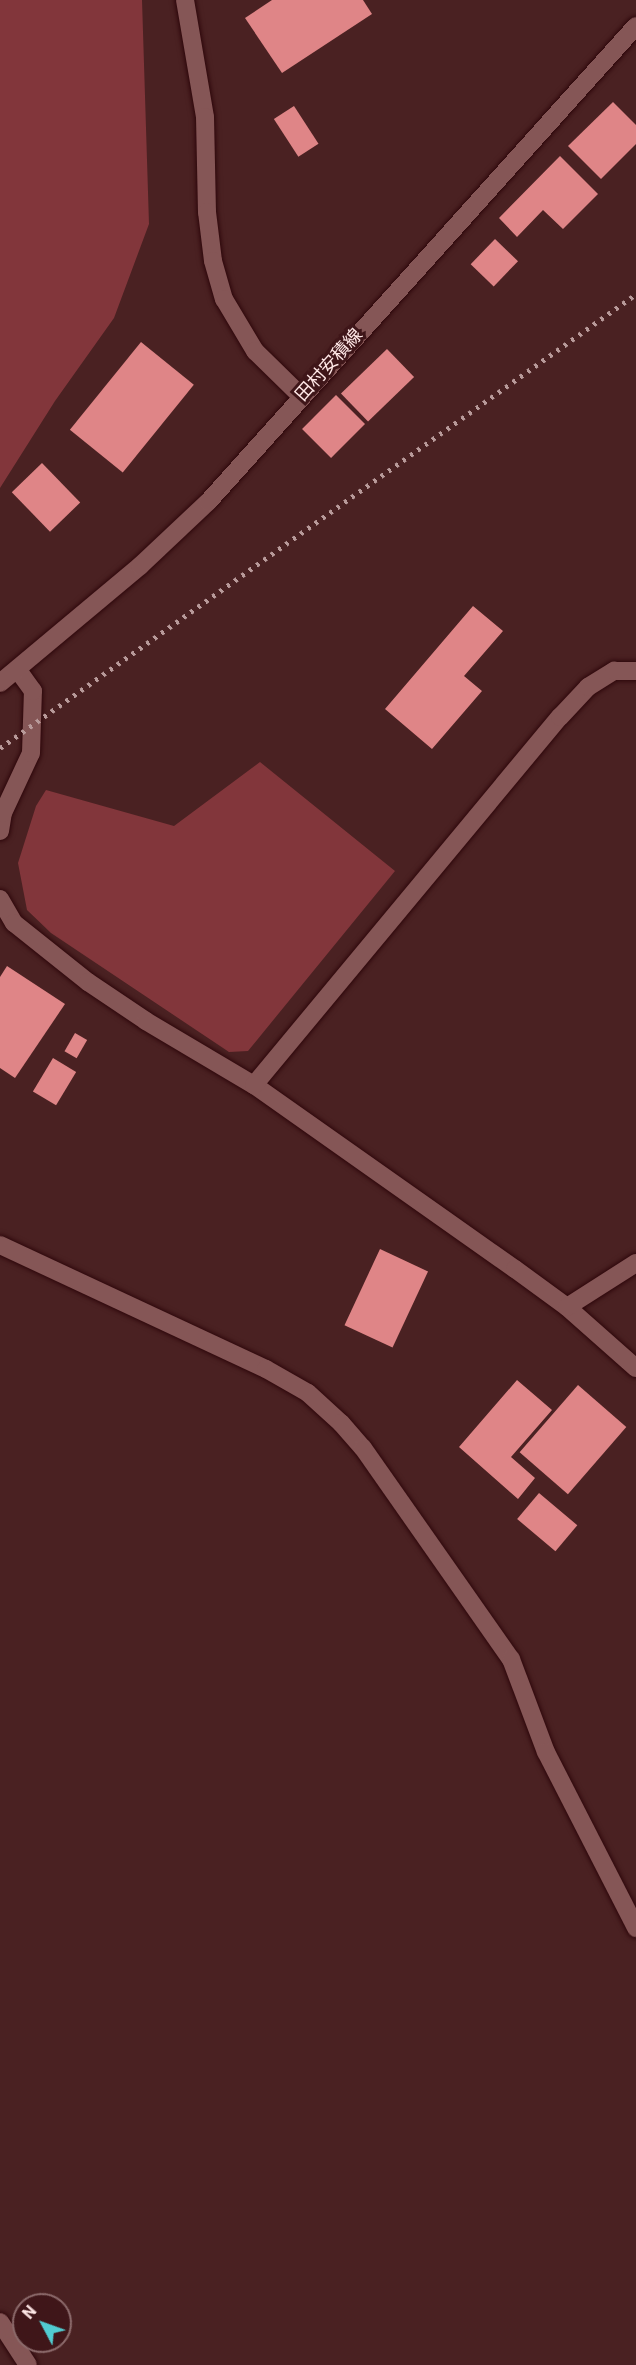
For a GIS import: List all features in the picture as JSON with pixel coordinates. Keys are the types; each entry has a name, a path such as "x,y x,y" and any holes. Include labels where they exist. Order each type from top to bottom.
{"street":[{"path":"185,0 205,117 207,212 213,261 224,299 255,351 301,396"},
{"name":"田村安積線","path":"0,683 140,566 208,502 636,26"},
{"path":"0,831 1,813 31,753 33,691 17,669"},
{"path":"254,1085 560,717 588,687 614,671 636,671"},
{"path":"0,899 14,923 88,982 146,1021 254,1085 567,1307 636,1368"},
{"path":"0,1245 266,1369 308,1393 341,1423 363,1448 511,1659 546,1752 636,1928"},
{"path":"567,1307 636,1263"},
{"path":"0,2322 28,2365"}],"shaded area":[{"path":"0,0 142,0 149,224 114,318 55,401 0,488"},
{"path":"260,762 395,871 248,1051 229,1052 51,933 27,910 18,863 36,806 46,790 174,826"}],"building":[{"path":"272,0 363,0 372,14 282,73 245,18"},
{"path":"613,102 636,125 636,144 601,179 568,146"},
{"path":"294,106 319,144 298,157 274,119"},
{"path":"560,156 598,194 563,229 543,210 517,237 499,218"},
{"path":"495,239 518,261 494,286 471,264"},
{"path":"141,342 194,385 123,473 70,430"},
{"path":"387,349 414,377 368,422 341,393"},
{"path":"336,395 365,424 331,458 302,429"},
{"path":"42,463 80,503 50,532 12,492"},
{"path":"473,606 503,631 464,676 482,691 432,749 385,709"},
{"path":"7,966 65,1004 15,1078 0,1068 0,977"},
{"path":"75,1033 87,1040 77,1058 65,1051"},
{"path":"53,1058 76,1072 56,1105 33,1091"},
{"path":"380,1249 428,1271 393,1348 345,1325"},
{"path":"517,1380 552,1410 511,1457 535,1478 518,1499 459,1447"},
{"path":"578,1385 626,1427 568,1494 520,1452"},
{"path":"539,1493 577,1525 555,1551 517,1519"}],"railway":[{"path":"0,748 636,294"}]}
